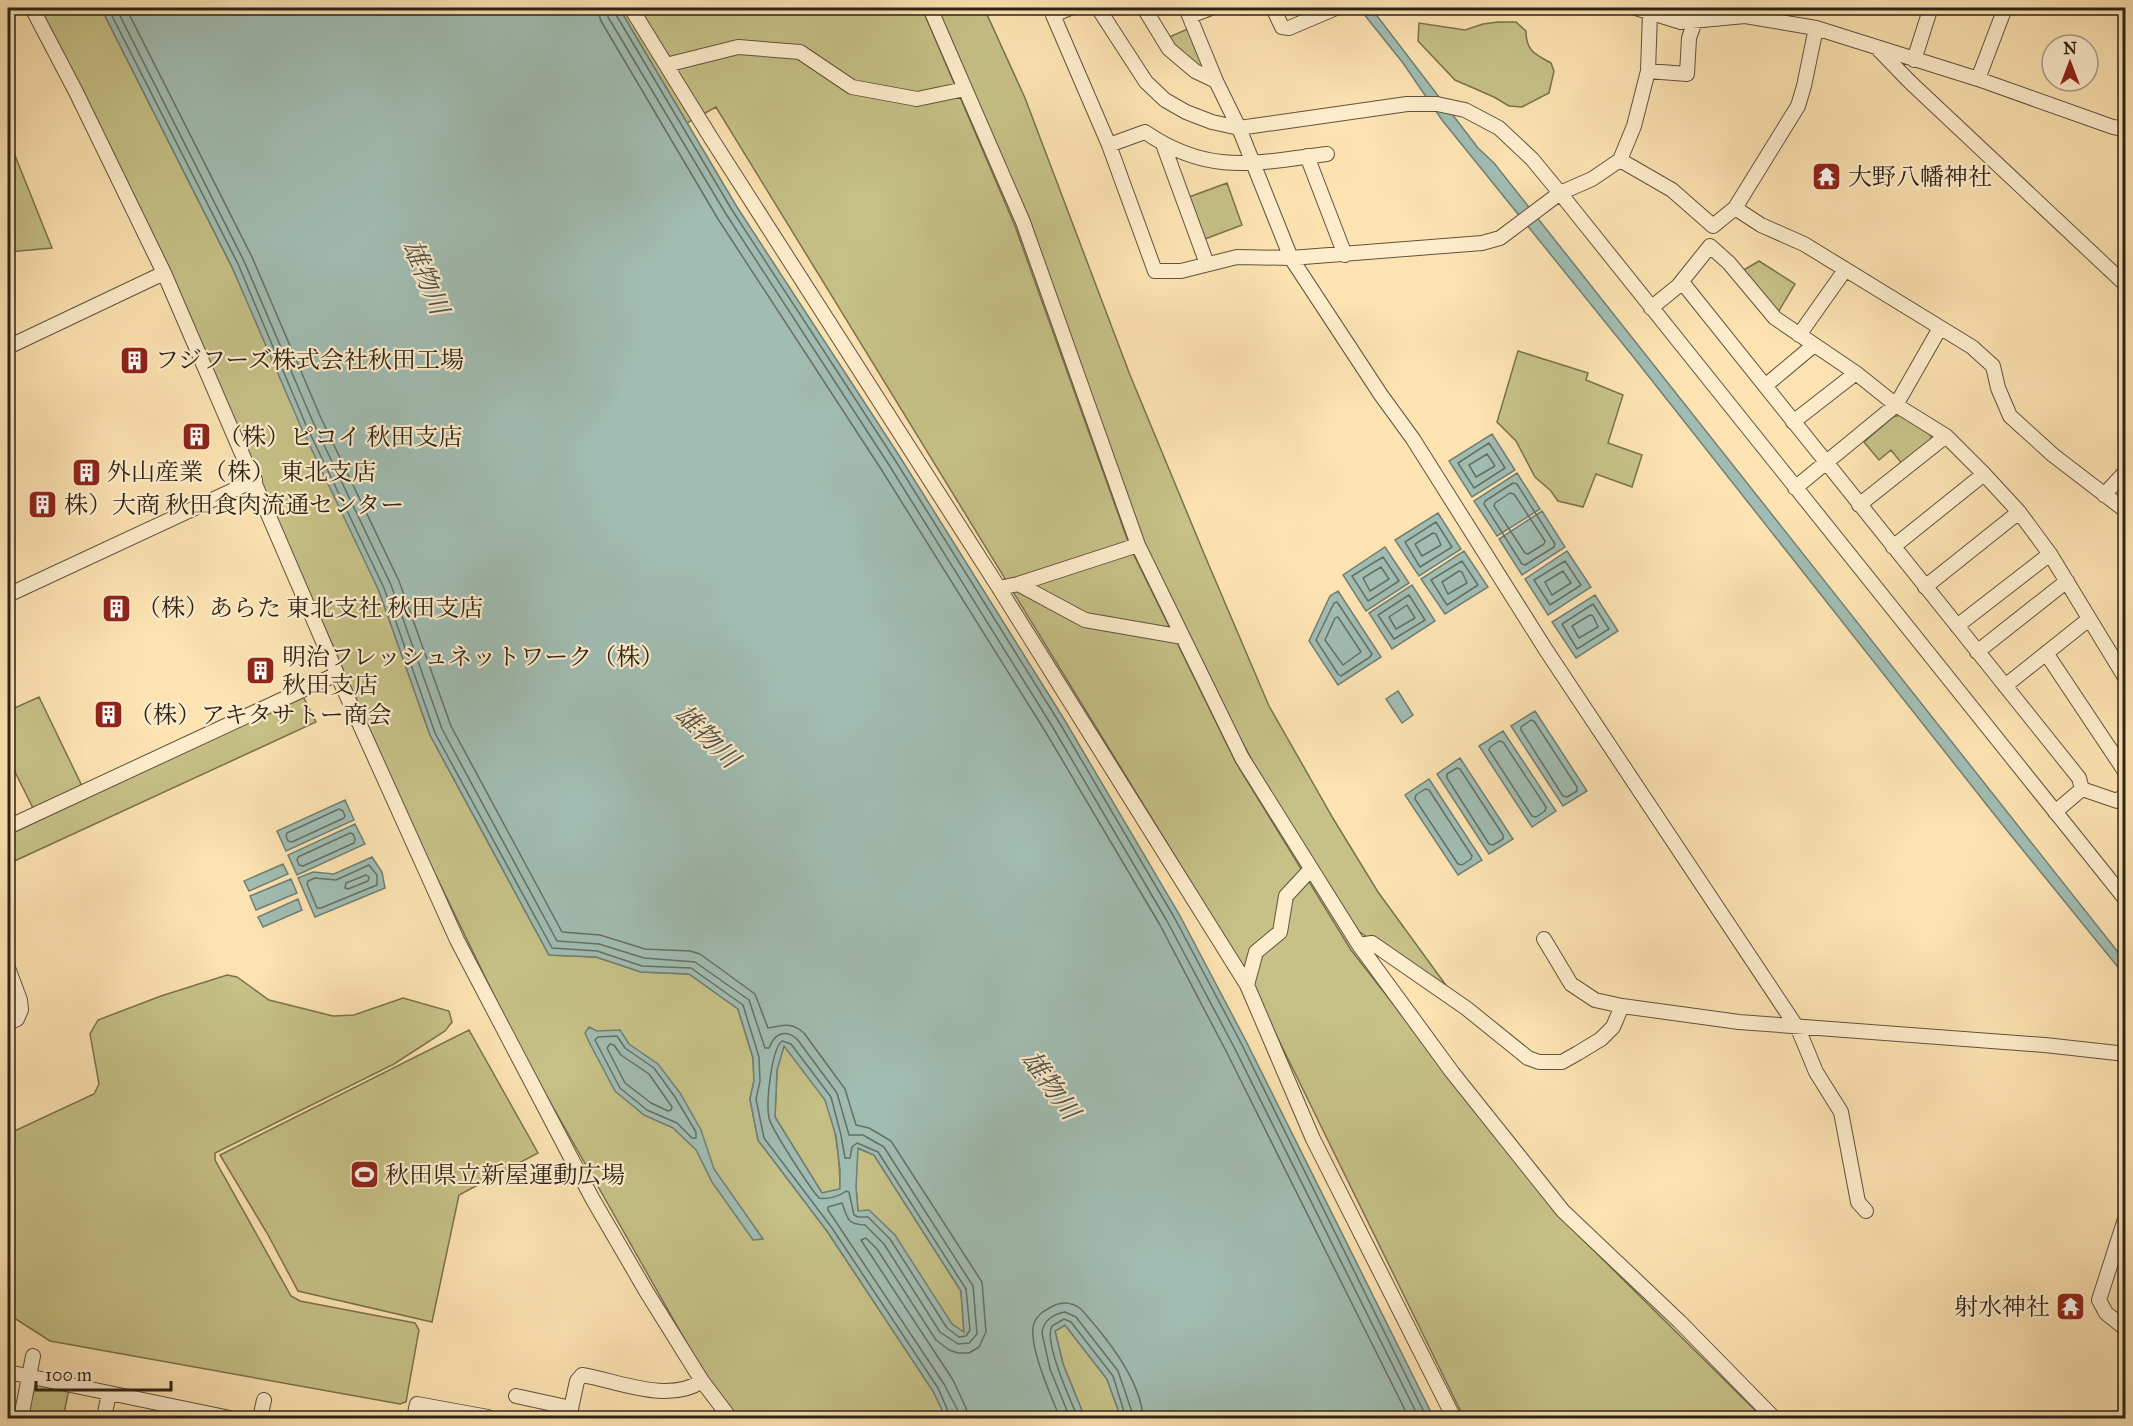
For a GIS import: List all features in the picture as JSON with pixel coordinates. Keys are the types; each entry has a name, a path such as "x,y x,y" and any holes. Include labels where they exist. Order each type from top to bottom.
{"street":[{"path":"32,8 76,92 164,273 337,674 463,951 592,1198 702,1381 730,1419"},
{"path":"631,8 717,148 999,588 1247,985 1313,1139 1454,1419"},
{"path":"930,8 1023,222 1138,545 1242,758 1359,945 1452,1072 1563,1210 1680,1322 1771,1418"},
{"path":"1070,8 1053,15 1109,145 1155,271 1181,271 1237,256 1291,258 1345,255 1482,243 1500,238 1560,193 1592,179 1620,160 1634,126 1648,71 1650,13"},
{"path":"1098,8 1146,82 1165,100 1186,112 1212,122 1239,128 1407,104 1437,104 1465,110 1499,128 1532,159 1560,193 2126,900"},
{"path":"1144,8 1169,49 1195,71 1216,81"},
{"path":"1211,8 1188,12 1216,81 1239,128 1291,258 1381,395 1413,439 1557,667 1796,1026 1816,1072 1841,1112 1858,1202 1866,1211"},
{"path":"1274,8 1282,27 1289,28 1336,8"},
{"path":"1636,8 1688,21 1729,12 1816,28 1978,79 2113,127 2126,129"},
{"path":"1648,71 1687,74 1688,21 1682,8"},
{"path":"1978,79 2005,8"},
{"path":"1914,60 1930,10"},
{"path":"1620,160 1672,190 1713,226 1735,208 1798,106 1816,28"},
{"path":"666,65 738,47 800,52 852,87 917,99 965,89"},
{"path":"1878,49 1910,82 2126,285"},
{"path":"1109,145 1145,132 1163,144 1205,161 1253,164 1328,154"},
{"path":"1163,144 1207,264"},
{"path":"1307,156 1345,255"},
{"path":"1735,208 1761,225 1804,244 1972,347 1993,366 1998,388 2010,416 2054,455 2126,511"},
{"path":"1652,308 1682,282 1710,246 1729,263 1775,318 1856,373 1896,405 1946,436 1984,474 2019,512 2050,554 2126,679"},
{"path":"1799,335 1845,270"},
{"path":"8,347 164,273"},
{"path":"1682,282 2079,778 2082,789"},
{"path":"1795,488 1896,405 1940,328"},
{"path":"1765,386 1814,345"},
{"path":"1793,422 1856,373"},
{"path":"1859,505 1946,436"},
{"path":"2104,495 2126,471"},
{"path":"1893,547 1984,474"},
{"path":"8,595 255,480"},
{"path":"1925,587 2019,512"},
{"path":"999,588 1138,545"},
{"path":"1957,626 2050,554"},
{"path":"1977,652 2067,581"},
{"path":"1018,584 1085,620 1183,637"},
{"path":"2005,686 2089,619"},
{"path":"2046,653 2126,773"},
{"path":"8,828 337,674"},
{"path":"2055,812 2082,789"},
{"path":"2082,789 2117,801 2126,794"},
{"path":"1247,985 1256,952 1280,932 1286,896 1311,869"},
{"path":"1544,939 1571,984 1595,1000 1622,1006 1688,1017 2045,1045 2126,1054"},
{"path":"1359,945 1372,944 1466,1008 1528,1058 1539,1062 1562,1062 1601,1039 1613,1028 1622,1006"},
{"path":"8,968 20,1000 21,1010 17,1019 8,1023"},
{"path":"2126,1216 2099,1300 2106,1313 2126,1329"},
{"path":"21,1419 33,1356"},
{"path":"8,1372 230,1419"},
{"path":"516,1396 570,1413 577,1381 582,1375 662,1391 692,1388 702,1381"},
{"path":"104,1419 109,1393"},
{"path":"260,1419 264,1400"},
{"path":"414,1419 417,1404 488,1417"}],"shaded area":[{"path":"36,8 101,8 232,267 379,591 430,735 549,955 596,957 641,972 689,974 738,1009 753,1058 754,1081 750,1099 758,1140 827,1231 933,1391 946,1418 738,1418 702,1370 519,1047 411,824 317,610"},
{"path":"619,8 922,8 1015,226 1130,547 1236,763 1351,950 1559,1216 1763,1418 1464,1418 1243,967 716,107 687,123"},
{"path":"934,8 984,8 1025,98 1130,375 1269,706 1378,892 1456,999 1354,928 1261,777 1201,666 1141,544"},
{"path":"1498,22 1516,22 1526,31 1530,48 1551,63 1554,71 1549,93 1522,107 1509,106 1455,80 1418,41 1419,23 1465,30"},
{"path":"1190,28 1205,63 1200,69 1176,49 1169,37"},
{"path":"8,138 52,248 8,252"},
{"path":"1227,183 1242,225 1205,239 1189,197"},
{"path":"1759,261 1795,284 1777,314 1742,271"},
{"path":"1518,351 1588,373 1586,380 1623,395 1608,443 1642,455 1632,487 1596,474 1583,507 1558,501 1551,491 1535,477 1516,441 1497,422"},
{"path":"1900,415 1931,435 1931,443 1903,465 1891,450 1879,460 1864,442 1893,417"},
{"path":"303,696 316,722 8,864 8,835"},
{"path":"39,697 82,786 34,810 8,758 8,711"},
{"path":"227,975 237,977 269,1000 333,1016 354,1015 403,998 449,1011 452,1022 445,1031 394,1064 215,1153 215,1160 291,1296 300,1301 415,1323 419,1330 406,1402 400,1404 50,1341 8,1314 8,1134 94,1094 99,1084 90,1034 98,1020 161,996"},
{"name":"秋田県立新屋運動広場","path":"469,1030 538,1153 459,1195 432,1322 298,1291 267,1233 220,1155"},
{"path":"784,1045 815,1084 832,1117 837,1142 840,1189 822,1193 775,1117 777,1070"},
{"path":"857,1148 874,1155 961,1291 964,1333 952,1324 858,1212"},
{"path":"1065,1325 1107,1379 1121,1418 1085,1418 1063,1364 1055,1331"},
{"path":"35,1382 69,1389 63,1418 27,1418"}],"water":[{"name":"雄物川","path":"101,8 619,8 737,207 900,457 1064,719 1179,914 1246,1041 1434,1418 1121,1418 1107,1379 1065,1325 1055,1331 1063,1364 1085,1418 946,1418 933,1391 827,1231 758,1140 750,1099 754,1081 753,1058 738,1009 689,974 641,972 596,957 549,955 430,735 379,591 301,427 232,267","holes":["784,1046 825,1100 836,1136 840,1189 822,1193 775,1117 777,1070","858,1148 874,1155 961,1291 964,1332 952,1324 895,1235 869,1210 858,1211 856,1187"]},
{"path":"1359,8 1371,8 1478,148 1494,163 2125,961 2125,976 1442,120 1403,63"},
{"path":"1492,434 1515,470 1472,497 1449,461"},
{"path":"1517,473 1540,509 1497,536 1474,501"},
{"path":"1542,511 1565,547 1522,575 1499,539"},
{"path":"1438,513 1461,549 1419,576 1395,540"},
{"path":"1385,547 1409,583 1366,611 1343,575"},
{"path":"1464,551 1488,587 1445,614 1421,579"},
{"path":"1567,551 1591,587 1548,615 1525,579"},
{"path":"1412,585 1435,621 1392,649 1369,613"},
{"path":"1338,591 1381,657 1338,685 1309,641 1330,596"},
{"path":"1595,595 1618,631 1576,658 1552,622"},
{"path":"1398,691 1413,715 1402,723 1386,699"},
{"path":"1535,711 1587,791 1563,806 1511,726"},
{"path":"1503,731 1556,811 1532,827 1479,746"},
{"path":"1460,758 1513,839 1489,854 1437,774"},
{"path":"1429,779 1482,860 1458,875 1405,795"},
{"path":"345,800 354,820 286,851 277,831"},
{"path":"355,824 365,844 297,875 288,855"},
{"path":"372,857 382,872 385,888 315,917 298,878 313,872 334,874"},
{"path":"283,864 288,874 249,891 244,881"},
{"path":"291,879 297,893 256,910 250,896"},
{"path":"298,899 302,910 263,927 258,917"},
{"path":"589,1027 597,1031 620,1030 629,1044 658,1064 680,1093 701,1130 714,1169 763,1239 753,1240 712,1182 696,1150 673,1128 644,1115 615,1091 585,1033"}],"place":[{"name":"大野八幡神社","path":"1827,177"},
{"name":"フジフーズ株式会社秋田工場","path":"134,360"},
{"name":"（株）ピコイ 秋田支店","path":"197,437"},
{"name":"外山産業（株） 東北支店","path":"86,472"},
{"name":"株）大商 秋田食肉流通センター","path":"43,505"},
{"name":"（株）あらた 東北支社 秋田支店","path":"116,608"},
{"name":"明治フレッシュネットワーク（株） 秋田支店","path":"261,671"},
{"name":"（株）アキタサトー商会","path":"108,715"},
{"name":"秋田県立新屋運動広場","path":"364,1175"},
{"name":"射水神社","path":"2071,1307"}]}
